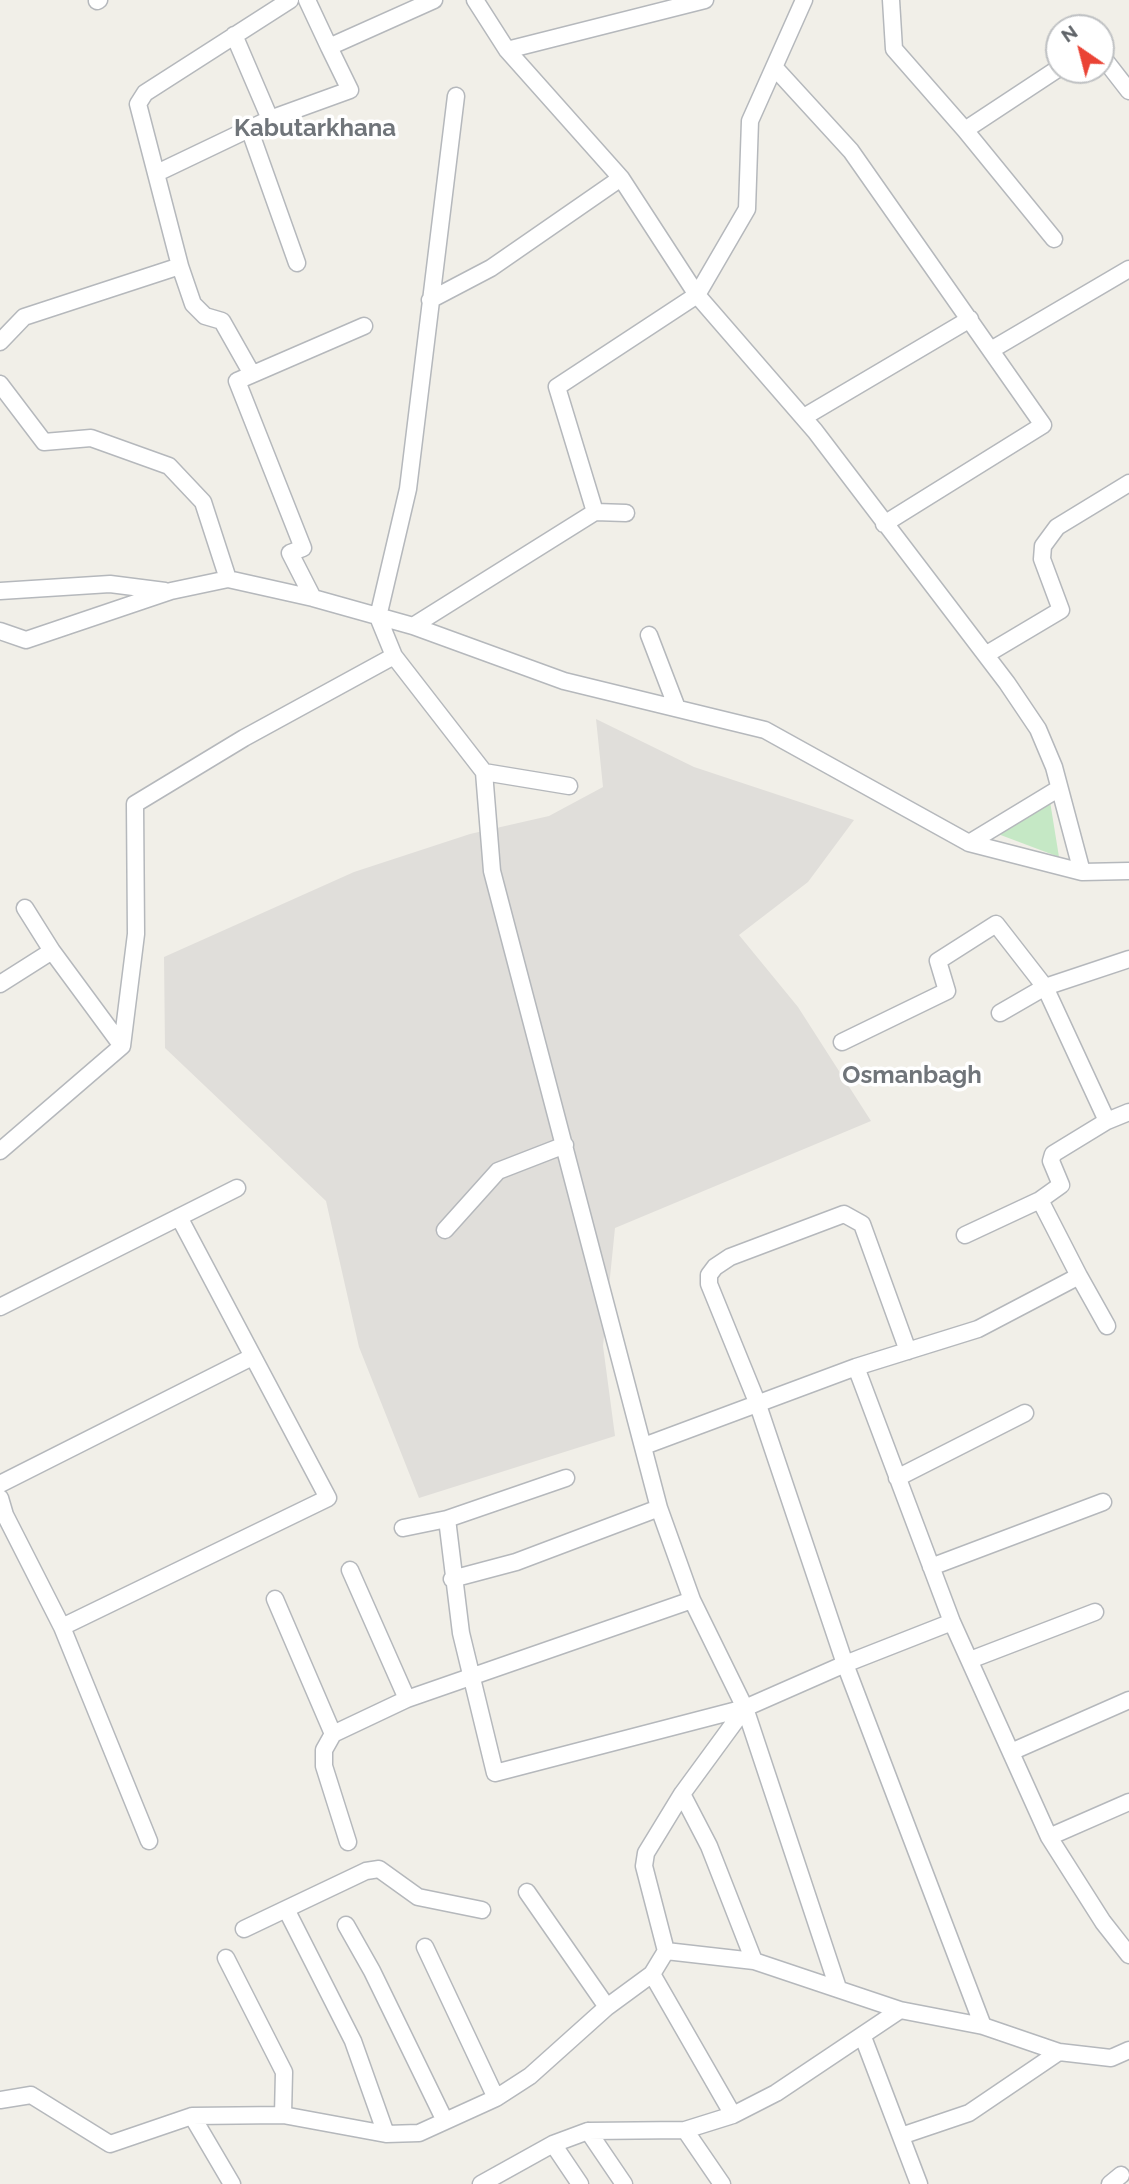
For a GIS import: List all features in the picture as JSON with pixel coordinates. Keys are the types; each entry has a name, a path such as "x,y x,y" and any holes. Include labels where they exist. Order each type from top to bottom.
{"street":[{"path":"252,374 222,321 205,316 193,304 180,266 138,103 145,93 290,0"},
{"path":"157,173 270,120 349,90 307,0"},
{"path":"330,47 434,0"},
{"path":"475,0 507,50 621,178 697,295 804,417 884,524 988,654 1038,729 1054,767 1082,872"},
{"path":"507,50 705,0"},
{"path":"595,512 557,387 697,295 747,209 750,121 804,0"},
{"path":"891,0 894,49 965,130 1054,239"},
{"path":"234,35 270,120"},
{"path":"775,68 851,151 1043,425 884,524"},
{"path":"1115,74 1129,92"},
{"path":"965,130 1045,77"},
{"path":"456,96 408,489 378,617 394,656 484,772 492,871 659,1508 692,1600 745,1708 838,1988"},
{"path":"250,131 297,262"},
{"path":"430,300 492,268 621,178"},
{"path":"0,342 24,317 180,266"},
{"path":"991,350 1126,277"},
{"path":"804,417 970,319"},
{"path":"313,598 290,553 303,548 237,381 364,326"},
{"path":"0,384 44,442 91,438 169,466 203,502 228,579"},
{"path":"988,654 1061,610 1042,559 1043,546 1057,527 1129,483"},
{"path":"412,626 595,512 626,513"},
{"path":"0,631 26,640 171,591 228,579 313,598 412,626 564,681 765,730 969,843 1082,872 1129,871"},
{"path":"0,591 110,584 171,591"},
{"path":"649,635 677,708"},
{"path":"0,1151 122,1046 136,934 135,804 244,738 394,656"},
{"path":"484,772 569,786"},
{"path":"969,843 1058,789"},
{"path":"25,908 52,951 122,1046"},
{"path":"842,1042 947,992 938,961 996,924 1045,987 1107,1121"},
{"path":"0,984 52,951"},
{"path":"1000,1013 1045,987 1129,959"},
{"path":"965,1235 1040,1200 1061,1185 1051,1161 1053,1154 1107,1121 1129,1112"},
{"path":"444,1230 498,1171 565,1145"},
{"path":"0,1307 237,1188"},
{"path":"1040,1200 1107,1326"},
{"path":"908,1351 862,1224 844,1214 730,1257 715,1266 709,1275 709,1284 757,1402 845,1664 983,2026"},
{"path":"62,1627 328,1498 179,1217"},
{"path":"644,1446 856,1367 978,1329 1079,1276"},
{"path":"0,1484 252,1357"},
{"path":"856,1367 952,1622 1049,1837 1103,1922 1129,1955"},
{"path":"897,1478 1025,1413"},
{"path":"403,1528 447,1519 566,1478"},
{"path":"0,1498 2,1516 62,1627 149,1841"},
{"path":"932,1567 1103,1502"},
{"path":"452,1579 516,1562 659,1508"},
{"path":"447,1519 452,1579 470,1679 495,1773 745,1708 845,1664 952,1622"},
{"path":"350,1570 407,1699"},
{"path":"275,1599 333,1734"},
{"path":"348,1842 324,1766 324,1750 333,1734 407,1699 692,1600"},
{"path":"970,1660 1095,1612"},
{"path":"1011,1752 1129,1700"},
{"path":"0,2100 31,2095 110,2144 192,2116 283,2115 386,2134 419,2133 496,2098 530,2077 607,2007 652,1974 666,1951 644,1866 652,1843 682,1794 745,1708"},
{"path":"682,1794 709,1846 754,1961"},
{"path":"1049,1837 1129,1802"},
{"path":"244,1929 366,1871 379,1870 418,1897 482,1910"},
{"path":"527,1892 607,2007"},
{"path":"286,1909 353,2041 386,2134"},
{"path":"346,1925 372,1971 445,2121"},
{"path":"425,1947 496,2098"},
{"path":"666,1951 754,1961 900,2010 983,2026 1059,2052 1111,2058 1129,2050"},
{"path":"226,1958 284,2071 283,2115"},
{"path":"652,1974 733,2115"},
{"path":"481,2184 553,2144 588,2131 685,2130 733,2115 776,2093 900,2010"},
{"path":"863,2037 919,2184"},
{"path":"901,2136 969,2113 1059,2052"},
{"path":"192,2116 232,2184"},
{"path":"685,2130 722,2184"},
{"path":"588,2131 624,2184"},
{"path":"553,2144 580,2184"}],"shaded area":[{"path":"596,719 694,767 854,820 808,882 739,935 798,1007 871,1121 615,1228 603,1346 615,1436 419,1498 359,1347 326,1201 165,1048 164,957 354,872 470,834 549,816 603,787"}],"green space":[{"path":"1048,789 1059,857 982,828"}],"district":[{"name":"Kabutarkhana","path":"315,129"},
{"name":"Osmanbagh","path":"912,1076"}]}
